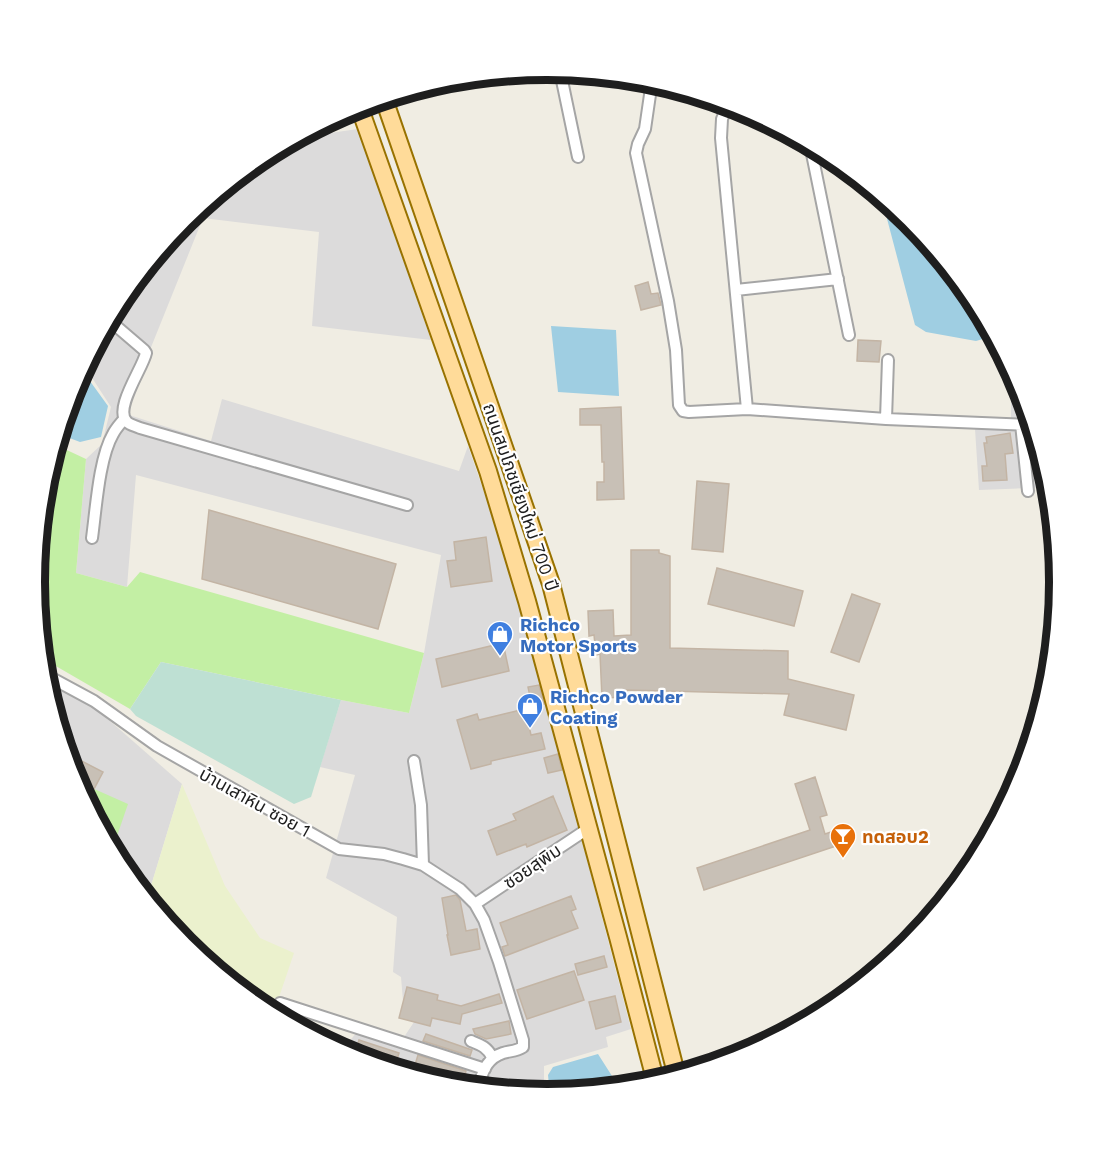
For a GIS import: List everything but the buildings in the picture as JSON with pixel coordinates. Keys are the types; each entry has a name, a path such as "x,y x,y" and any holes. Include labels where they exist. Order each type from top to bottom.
{"main road":[{"name":"ถนนสมโภชเชียงใหม่ 700 ปี","path":"387,107 552,584 675,1069"},
{"name":"ถนนสมโภชเชียงใหม่ 700 ปี","path":"362,115 488,471 527,601 653,1073"}],"street":[{"path":"562,80 578,157"},
{"path":"651,91 645,129 636,153 668,301 676,350 679,405 683,411 747,410 886,419 1024,424"},
{"path":"725,113 721,138 747,410"},
{"path":"812,156 849,335"},
{"path":"736,290 838,279"},
{"path":"115,326 146,353 124,402 122,411 127,422 140,428 407,505"},
{"path":"886,419 888,360"},
{"path":"92,538 106,448 113,433 124,419"},
{"path":"1021,424 1028,491"},
{"name":"บ้านเสาหิน ซอย 1","path":"55,680 94,701 157,746 339,849 384,854 423,865 460,889 475,904"},
{"path":"414,760 420,805 423,865"},
{"name":"ซอยสุพิม","path":"475,904 589,828"},
{"path":"475,904 484,920 500,962 524,1040 523,1047 519,1050 492,1057 480,1081"},
{"path":"280,1004 485,1069"},
{"path":"471,1041 484,1047 492,1057"}],"shaded area":[{"path":"358,129 431,340 312,326 319,232 203,218 127,407 129,415 211,441 222,399 459,471 468,446 515,581 631,1029 606,1037 608,1047 544,1066 544,1085 482,1081 449,1075 417,1068 347,1043 358,1031 400,1043 418,1016 403,1001 401,977 393,972 397,917 326,878 355,775 320,767 341,700 409,713 424,653 441,555 136,475 127,587 76,573 86,459 102,444 111,407 90,375 112,331 149,277 192,227 216,205 268,165 320,134"},
{"path":"1011,388 1033,452 1041,487 979,490 975,429 1011,427"},
{"path":"56,685 94,707 182,784 150,889 112,834 83,775 62,713"}],"green space":[{"path":"63,448 86,459 76,573 127,587 140,572 424,653 409,713 161,662 130,709 52,664 46,615 46,550 49,517"},
{"path":"161,662 341,700 311,797 294,804 136,716 130,709"},
{"path":"182,784 225,886 260,938 294,953 276,1005 242,981 192,938 150,889"},
{"path":"88,786 128,804 117,836 111,833"}],"water":[{"path":"885,210 903,227 946,277 987,338 976,341 926,332 915,325"},
{"path":"551,326 616,330 619,396 558,392"},
{"path":"88,379 108,406 101,437 80,442 67,437"},
{"path":"598,1054 612,1076 612,1081 549,1085 548,1075 553,1067"}],"place":[{"name":"Richco Motor Sports","path":"500,657"},
{"name":"Richco Powder Coating","path":"530,729"},
{"name":"ทดสอบ2","path":"843,859"}]}
